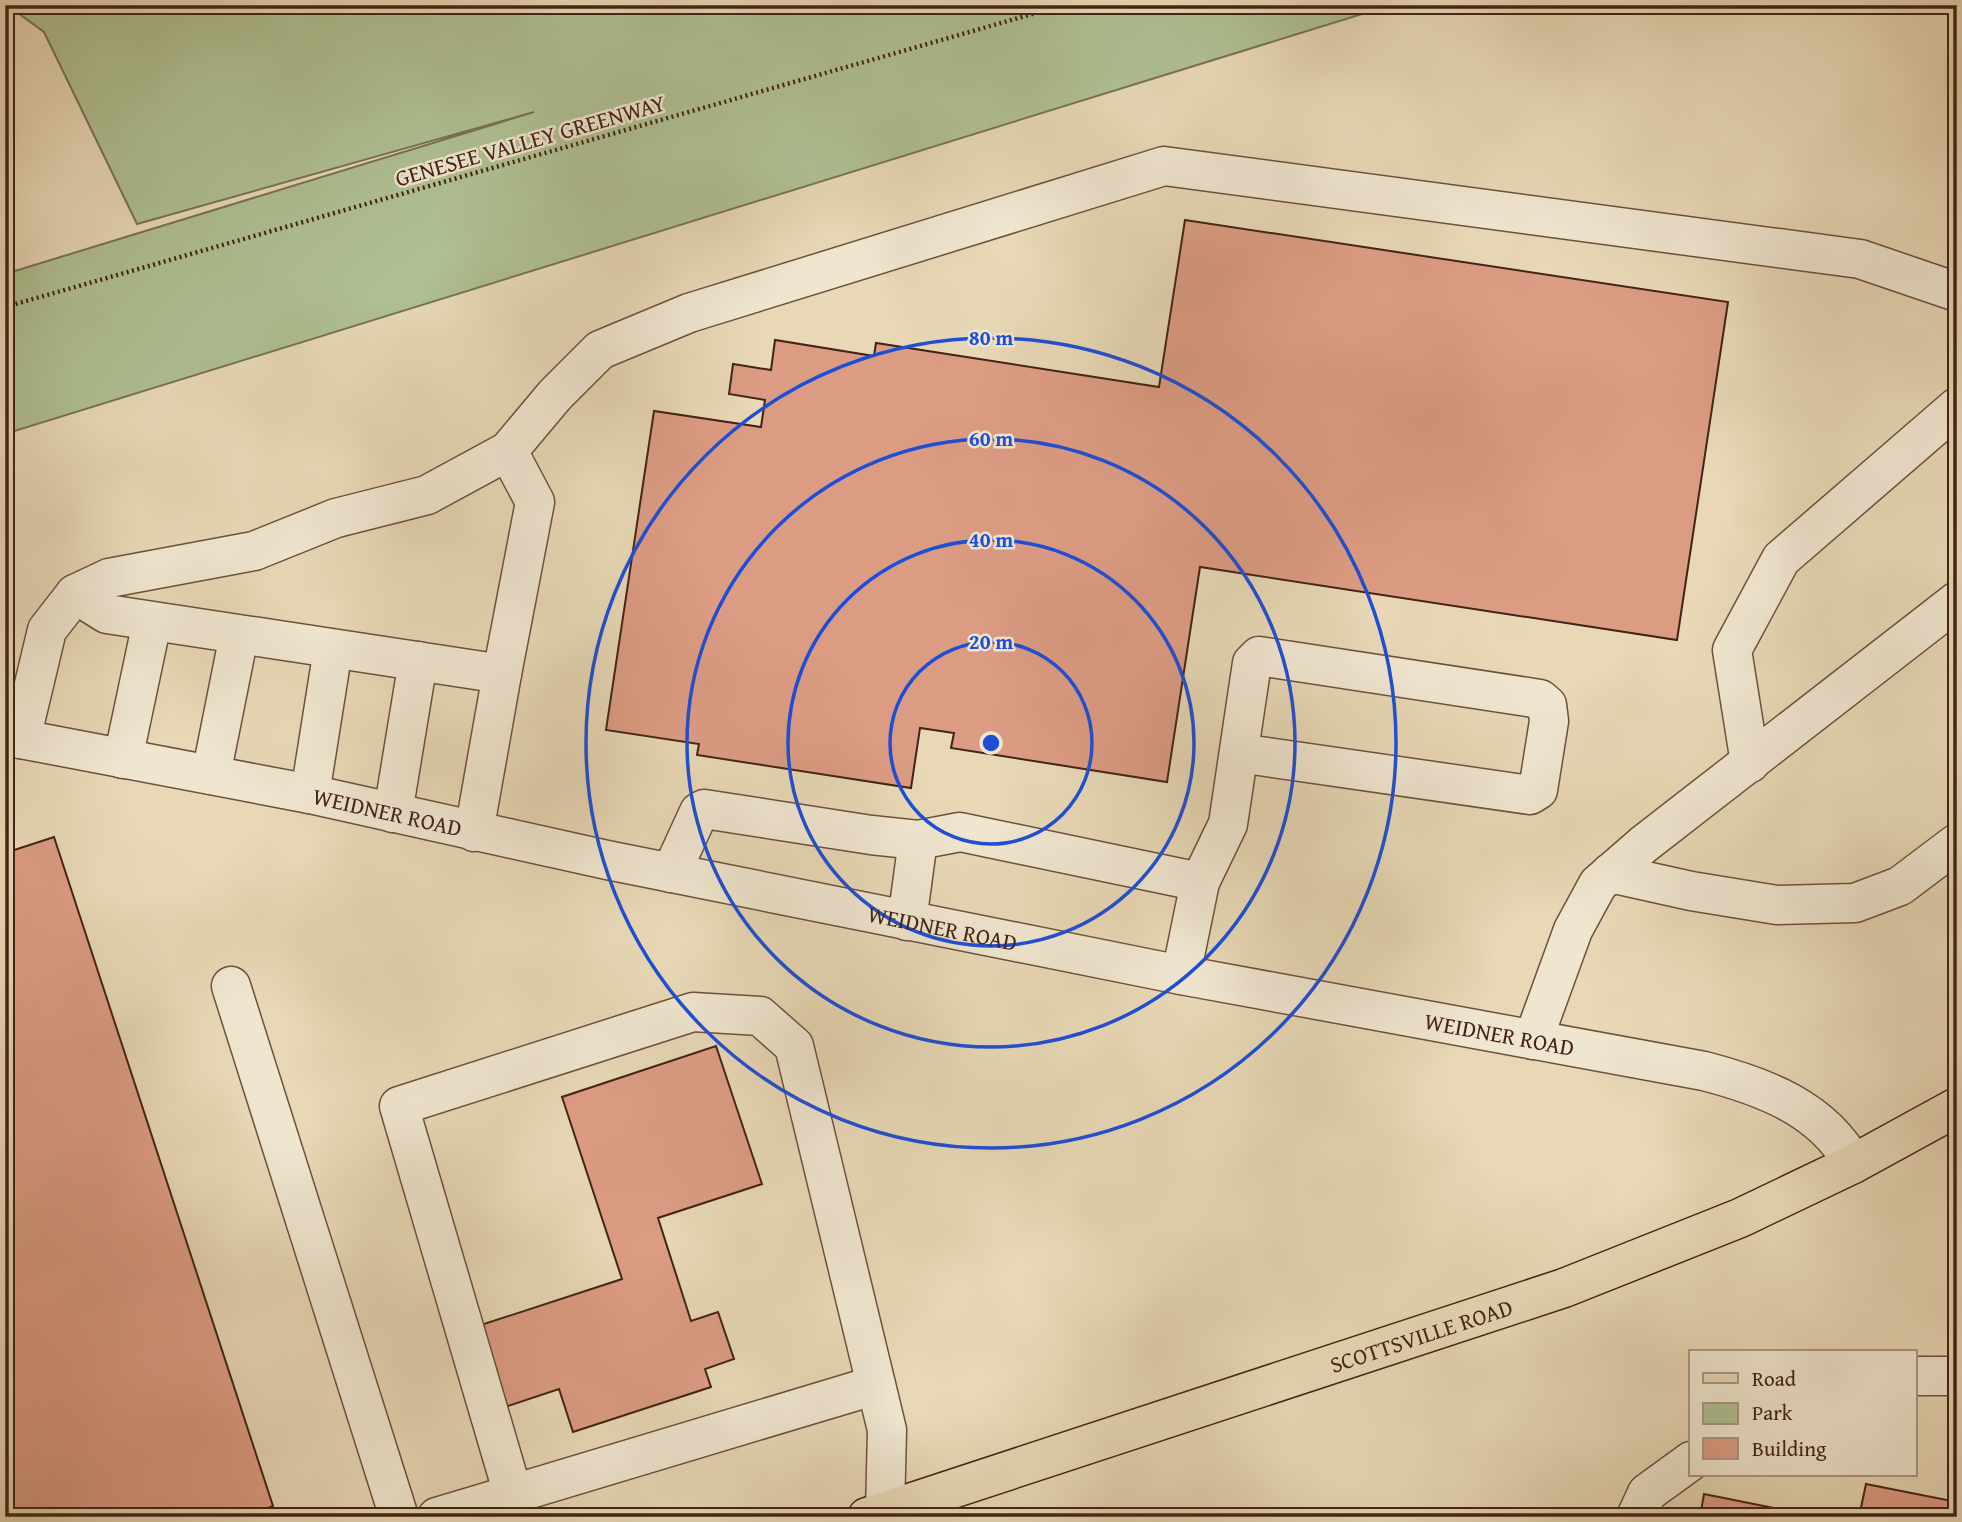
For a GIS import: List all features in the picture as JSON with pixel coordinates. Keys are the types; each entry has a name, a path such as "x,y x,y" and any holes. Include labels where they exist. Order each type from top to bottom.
{"main road":[{"name":"SCOTTSVILLE ROAD","path":"886,1513 1564,1288 1740,1218 1853,1164 1957,1107"}],"street":[{"path":"13,738 47,630 75,594 109,578 254,551 336,519 427,495 508,451 555,395 600,350 689,313 1164,166 1860,259 1957,292"},
{"path":"1750,763 1732,650 1781,559 1957,407"},
{"path":"474,832 535,502 508,451"},
{"path":"75,594 107,614 502,674"},
{"path":"1533,1040 1573,930 1598,884 1644,844 1957,601"},
{"path":"123,759 152,622"},
{"path":"211,775 239,635"},
{"path":"310,794 333,649"},
{"path":"1181,975 1200,882 1228,824 1252,663 1259,656 1540,698 1547,705 1549,720 1538,790 1530,795 1239,753"},
{"path":"393,813 418,661"},
{"name":"WEIDNER ROAD","path":"13,738 310,794 671,873 1181,975 1703,1070 1744,1082 1788,1101 1813,1117 1838,1140 1853,1164"},
{"path":"671,873 699,811 704,809 918,840 960,832 1200,882"},
{"path":"907,921 918,840"},
{"path":"1610,873 1691,891 1777,905 1855,904 1900,886 1957,843"},
{"path":"231,986 399,1517"},
{"path":"513,1494 399,1106 693,1012 760,1016 794,1046 887,1430 886,1513"},
{"path":"1916,1376 1957,1376"},
{"path":"437,1517 876,1385"},
{"path":"1636,1517 1647,1493 1689,1462"}],"path":[{"name":"GENESEE VALLEY GREENWAY","path":"5,307 1064,5"}],"green space":[{"path":"7,5 1391,5 5,434 5,274 534,112 137,224 44,32"}],"building":[{"path":"1185,220 1728,302 1677,640 1200,567 1167,782 951,748 954,733 920,728 911,788 697,755 699,744 606,730 654,411 761,427 765,400 729,394 733,364 771,370 775,340 874,356 876,343 1159,387"},
{"path":"54,837 273,1506 245,1517 5,1517 5,853"},
{"path":"716,1046 762,1184 658,1218 691,1321 718,1312 734,1359 705,1369 711,1387 573,1432 559,1389 505,1407 478,1326 622,1279 562,1097"},
{"path":"1866,1484 1957,1502 1957,1517 1859,1517"},
{"path":"1704,1494 1819,1517 1700,1517"}]}
